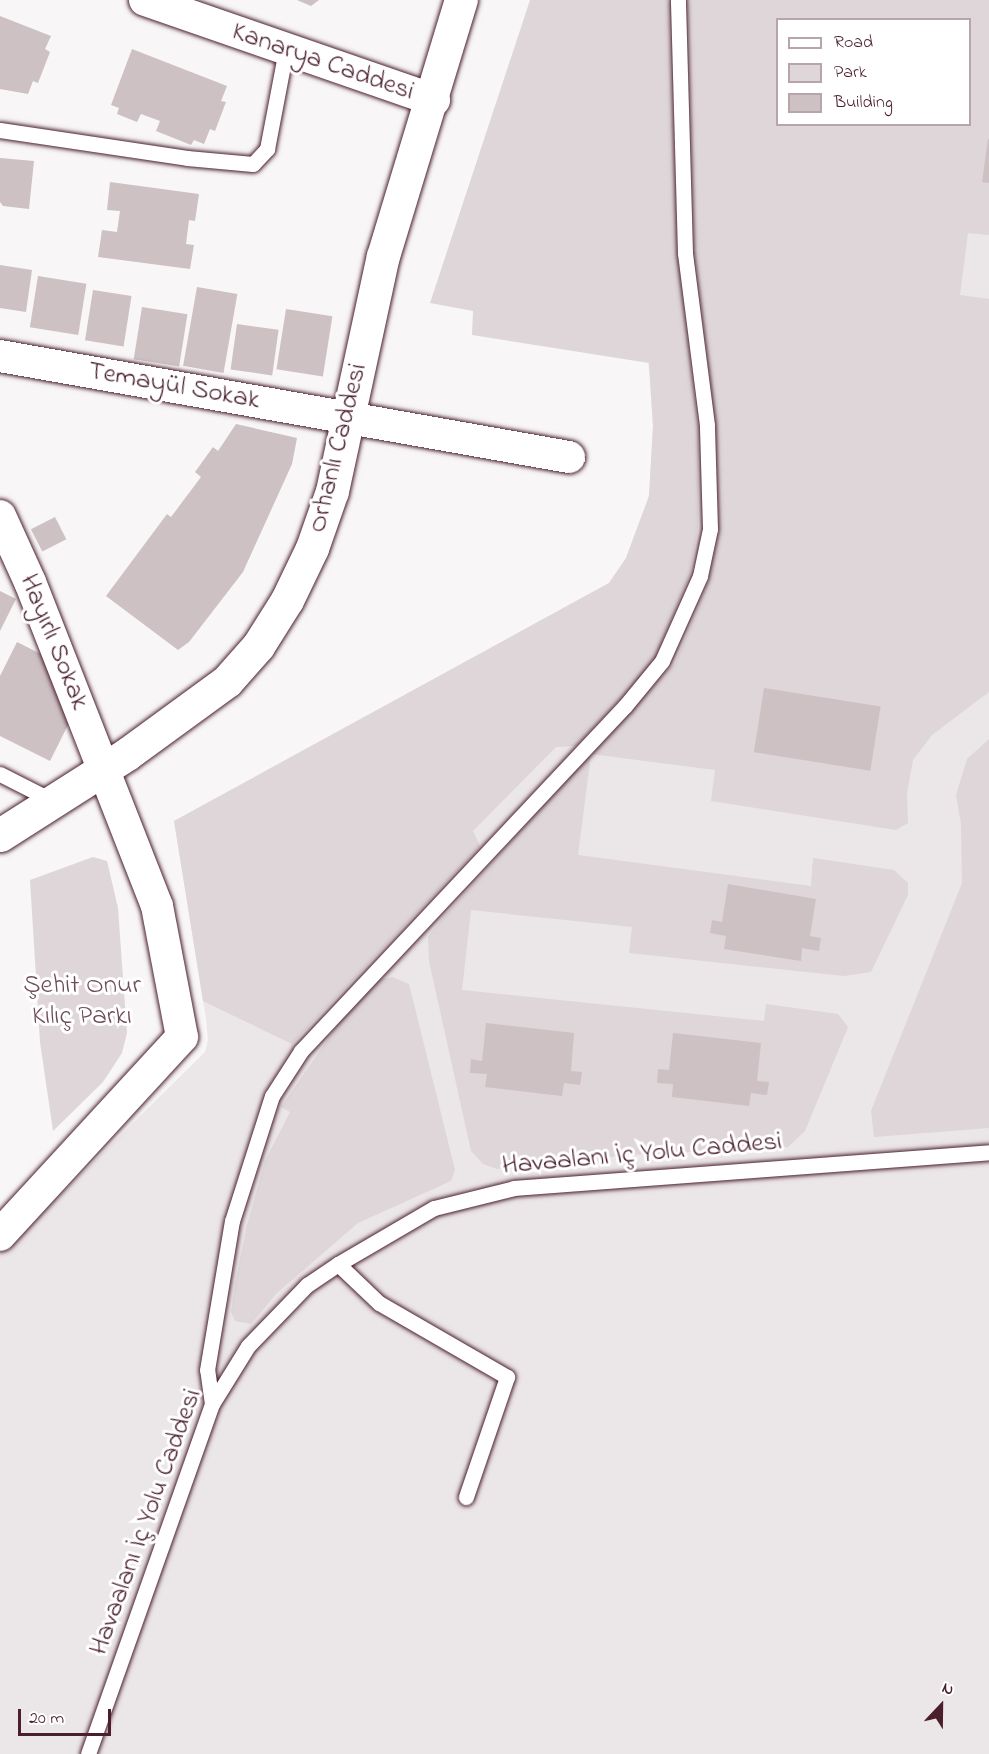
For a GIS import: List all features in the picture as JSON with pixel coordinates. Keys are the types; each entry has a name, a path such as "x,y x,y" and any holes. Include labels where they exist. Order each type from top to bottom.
{"street":[{"name":"Kanarya Caddesi","path":"145,0 434,100"},
{"name":"Orhanlı Caddesi","path":"0,835 187,713 227,681 258,646 287,600 322,523 349,415 383,256 434,100 461,0"},
{"name":"Temayül Sokak","path":"0,356 349,415 569,457"},
{"name":"Hayırlı Sokak","path":"0,516 30,582 158,906 182,1037 0,1235"},
{"path":"0,573 30,582"}],"lane":[{"path":"212,1404 207,1370 232,1221 272,1096 302,1051 625,706 662,661 700,576 710,529 707,436 685,253 678,0"},
{"path":"0,130 187,158 253,164 267,148 286,49"},
{"path":"0,774 54,801"},
{"name":"Havaalanı İç Yolu Caddesi","path":"88,1754 212,1404 248,1346 307,1285 338,1264 434,1208 514,1188 989,1152"},
{"path":"338,1264 379,1303 507,1377 466,1497"}],"shaded area":[{"path":"560,0 989,0 989,1754 0,1754 0,1254 205,1052 208,1040 206,1019 174,821 609,583 626,558 649,496 653,426 647,343"}],"green space":[{"path":"530,0 668,0 677,254 698,427 698,528 690,574 655,658 626,693 576,746 556,747 473,831 480,846 292,1044 203,1001 174,821 609,583 626,558 649,496 653,426 649,363 472,335 473,311 430,303"},
{"path":"688,0 989,0 989,235 968,233 960,295 989,299 989,692 932,735 913,760 907,793 908,823 896,830 711,801 715,770 591,754 578,855 811,886 813,858 894,870 908,883 908,895 871,972 844,976 629,953 632,927 471,910 462,990 764,1021 766,1004 838,1014 848,1027 805,1131 788,1147 629,1155 497,1169 483,1164 471,1151 429,961 428,937 445,915 591,753 675,663 708,583 719,533 716,425 695,254"},
{"path":"989,739 989,1128 874,1137 871,1111 962,883 961,824 956,795 967,759"},
{"name":"Şehit Onur Kılıç Parkı","path":"93,857 107,861 118,908 127,1033 122,1053 103,1082 53,1131 40,1042 30,880"},
{"path":"392,977 409,984 455,1170 451,1181 358,1223 277,1293 251,1324 235,1321 231,1312 247,1225 265,1161 290,1112 281,1107 353,1003 378,980"}],"building":[{"path":"297,0 319,0 311,6"},
{"path":"0,16 51,36 45,49 50,52 38,83 33,81 28,94 0,89"},
{"path":"132,49 227,86 221,101 226,102 215,131 210,129 204,144 194,140 191,145 156,131 160,121 141,114 137,122 117,114 119,108 111,105"},
{"path":"989,139 989,183 982,182"},
{"path":"0,158 34,161 29,209 3,206 0,202"},
{"path":"110,182 199,194 195,221 189,220 186,244 194,245 190,269 98,257 102,230 117,232 120,211 107,210"},
{"path":"0,265 32,270 26,312 0,308"},
{"path":"38,276 86,284 78,335 30,327"},
{"path":"197,287 237,294 223,373 183,366"},
{"path":"93,290 132,296 124,346 85,340"},
{"path":"142,307 187,314 179,367 134,359"},
{"path":"286,309 332,316 323,377 276,369"},
{"path":"237,324 279,330 272,375 231,370"},
{"path":"236,424 297,438 292,464 243,572 189,642 178,650 106,596 167,514 171,517 201,477 195,472 213,447 218,451"},
{"path":"55,517 66,539 42,552 31,529"},
{"path":"0,591 16,599 0,631"},
{"path":"17,642 63,665 65,685 58,700 76,709 50,761 0,736 0,676"},
{"path":"764,688 881,706 870,771 754,752"},
{"path":"728,884 816,899 810,936 821,938 819,951 802,948 801,961 724,949 726,936 710,933 712,920 722,922"},
{"path":"486,1023 574,1033 571,1071 582,1072 580,1085 564,1083 562,1096 485,1087 487,1074 470,1073 471,1059 482,1061"},
{"path":"673,1033 761,1043 757,1081 769,1082 767,1095 751,1093 749,1106 672,1097 673,1084 657,1083 658,1069 669,1070"}]}
